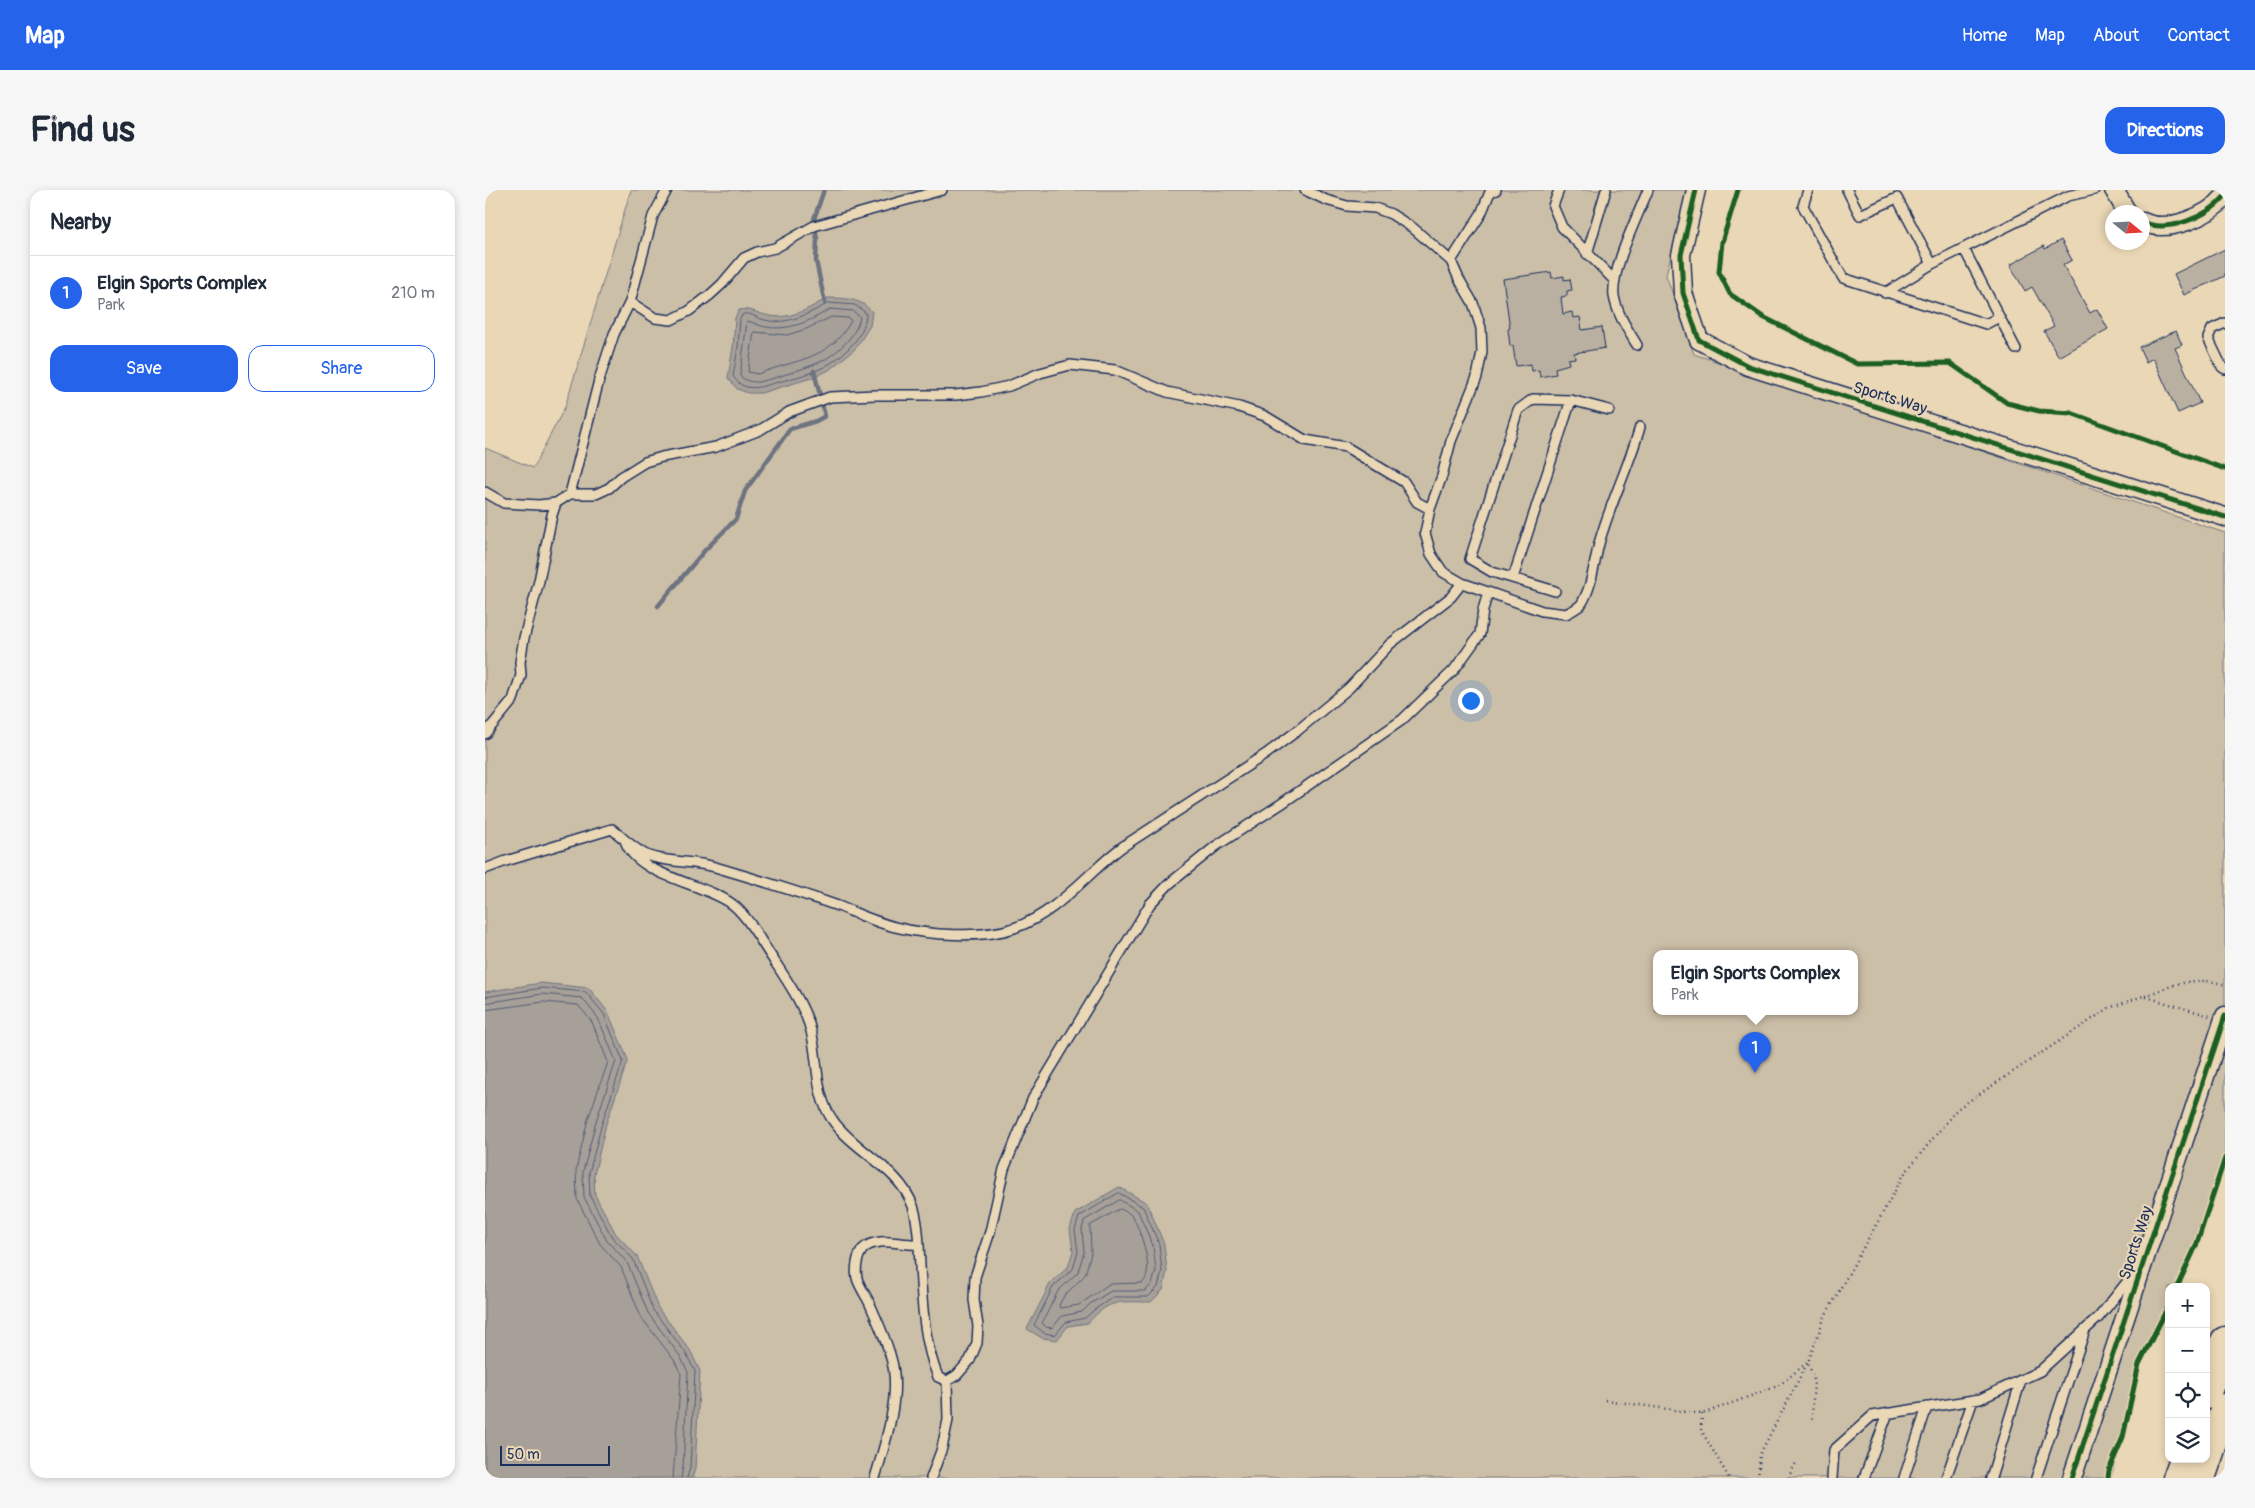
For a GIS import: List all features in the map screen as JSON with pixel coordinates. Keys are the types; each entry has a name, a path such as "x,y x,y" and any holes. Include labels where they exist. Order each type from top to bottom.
{"highway":[{"path":"2210,1384 2225,1341"},
{"path":"2201,1478 2225,1408"},
{"path":"2177,1478 2183,1463"}],"street":[{"name":"Sports Way","path":"1696,190 1681,255 1683,293 1699,340 1748,366 2225,517"},
{"path":"2114,190 2123,205"},
{"path":"2150,224 2181,225 2219,204 2225,196"},
{"name":"Sports Way","path":"2072,1478 2224,1017"}],"lane":[{"path":"570,494 599,380 614,334 630,302 653,216 667,190"},
{"path":"630,302 655,318 671,320 689,312 710,295 744,258 757,252 775,248 814,226 825,222 942,190"},
{"path":"1305,190 1326,200 1347,206 1375,208 1391,214 1413,228 1451,260 1459,279 1473,303 1481,328 1482,352 1477,377 1451,441 1430,509 1425,533 1431,554 1443,572 1462,584 1542,611 1567,614 1581,605 1592,576 1612,503 1632,456 1640,428"},
{"path":"1559,190 1553,206 1562,227 1613,279"},
{"path":"1587,254 1606,190"},
{"path":"1637,345 1623,320 1614,298 1613,279 1648,190"},
{"path":"1808,190 1803,206 1843,278 1986,324 1999,317"},
{"path":"1847,190 1860,215 1897,198 1933,264"},
{"path":"1885,293 1933,264 2068,196 2094,190"},
{"path":"1451,260 1481,214 1491,191"},
{"path":"1964,249 2016,349"},
{"path":"2225,323 2212,329 2208,338 2222,367 2225,369"},
{"path":"485,492 504,503 539,505 556,503 570,494 596,494 609,488 621,477 645,462 724,444 759,430 789,412 830,397 875,394 956,395 981,392 1009,386 1040,373 1070,365 1115,370 1167,392 1213,400 1265,416 1305,440 1346,447 1404,482 1417,502 1430,509"},
{"path":"1555,591 1492,572 1470,559 1518,410 1533,398 1571,400 1609,410"},
{"path":"1513,578 1571,400"},
{"path":"485,734 513,700 521,675 524,638 539,581 551,515 556,503"},
{"path":"485,869 612,829 647,855 714,867 791,890 895,927 927,932 955,933 988,933 1013,929 1037,919 1057,905 1100,863 1122,847 1297,732 1349,688 1390,644 1446,600 1462,584"},
{"path":"947,1381 957,1375 970,1360 977,1343 978,1326 974,1300 975,1277 990,1232 1004,1170 1027,1113 1054,1061 1151,904 1169,884 1202,857 1403,720 1454,670 1480,634 1483,610 1488,592"},
{"path":"625,840 628,849 641,862 713,893 733,904 750,924 800,1004 810,1025 823,1102 833,1121 845,1135 867,1152 903,1186 913,1207 919,1244 931,1360 938,1377 947,1381"},
{"path":"875,1478 892,1417 894,1376 892,1360 881,1330 857,1278 856,1262 863,1249 875,1243 919,1244"},
{"path":"1832,1478 1834,1450 1872,1416 1980,1399 2041,1372 2099,1317 2141,1264"},
{"path":"2036,1478 2085,1330"},
{"path":"1991,1478 2021,1380"},
{"path":"931,1478 942,1448 949,1420 946,1394 947,1381"},
{"path":"1946,1478 1973,1400"},
{"path":"1904,1478 1927,1407"},
{"path":"1864,1478 1888,1413"}],"path":[{"path":"1758,1478 1760,1454 1808,1362 1825,1316 1905,1173 1957,1109 2109,1008 2182,982 2210,980 2225,985"},
{"path":"2143,996 2224,1017"},
{"path":"1605,1400 1703,1414 1778,1386 1808,1362"},
{"path":"1808,1362 1814,1380 1812,1419"},
{"path":"1703,1414 1701,1430 1729,1478"},
{"path":"1788,1478 1797,1461"}],"shaded area":[{"path":"631,190 1687,190 1666,275 1694,354 2225,533 2225,1158 2196,1246 2178,1283 2165,1283 2165,1310 2139,1364 2123,1437 2111,1478 485,1478 485,448 533,468 565,407"}],"water":[{"path":"827,298 857,301 868,307 872,312 870,326 855,349 829,370 815,377 761,393 748,393 737,389 728,378 735,318 739,310 774,316 790,315 806,310"},
{"path":"541,983 589,988 608,1012 628,1060 606,1124 594,1175 595,1195 616,1234 637,1256 658,1308 690,1350 700,1371 695,1469 692,1478 485,1478 485,992"},
{"path":"1119,1187 1147,1203 1164,1244 1167,1271 1163,1290 1151,1302 1123,1302 1109,1305 1088,1323 1068,1326 1057,1340 1042,1338 1027,1329 1050,1284 1068,1267 1073,1251 1070,1229 1075,1213"}],"building":[{"path":"2061,240 2072,260 2063,265 2090,313 2097,309 2108,329 2059,357 2044,331 2054,326 2032,287 2025,291 2010,265 2044,246 2045,249"},
{"path":"2225,249 2225,276 2184,295 2174,274"},
{"path":"1551,272 1552,278 1564,276 1564,280 1570,279 1572,290 1567,291 1567,296 1561,297 1563,314 1572,312 1573,318 1580,317 1582,330 1602,327 1605,348 1574,353 1575,358 1568,359 1569,364 1555,368 1556,374 1540,377 1539,370 1532,371 1531,364 1516,366 1513,346 1510,346 1508,329 1510,328 1503,279"},
{"path":"2176,331 2182,345 2175,348 2200,403 2178,413 2153,358 2146,362 2139,347"}],"waterway":[{"path":"824,190 814,219 817,239 816,261 825,303"},
{"path":"658,606 705,550 736,519 745,491 790,429 816,421 825,416 814,371"}],"cycle path":[{"path":"1696,190 1681,255 1683,293 1699,340 1748,366 2225,517"},
{"path":"1738,190 1722,242 1719,272 1730,294 1763,317 1857,364 1950,363 2007,403 2039,411 2071,413 2225,469"},
{"path":"2150,224 2164,226 2187,221 2209,210 2225,196"},
{"path":"2072,1478 2225,1016"},
{"path":"2179,1283 2196,1246 2225,1158"},
{"path":"2108,1478 2109,1470 2123,1437 2139,1364 2165,1313"}],"place":[{"name":"Elgin Sports Complex","path":"1755,1073"}]}
